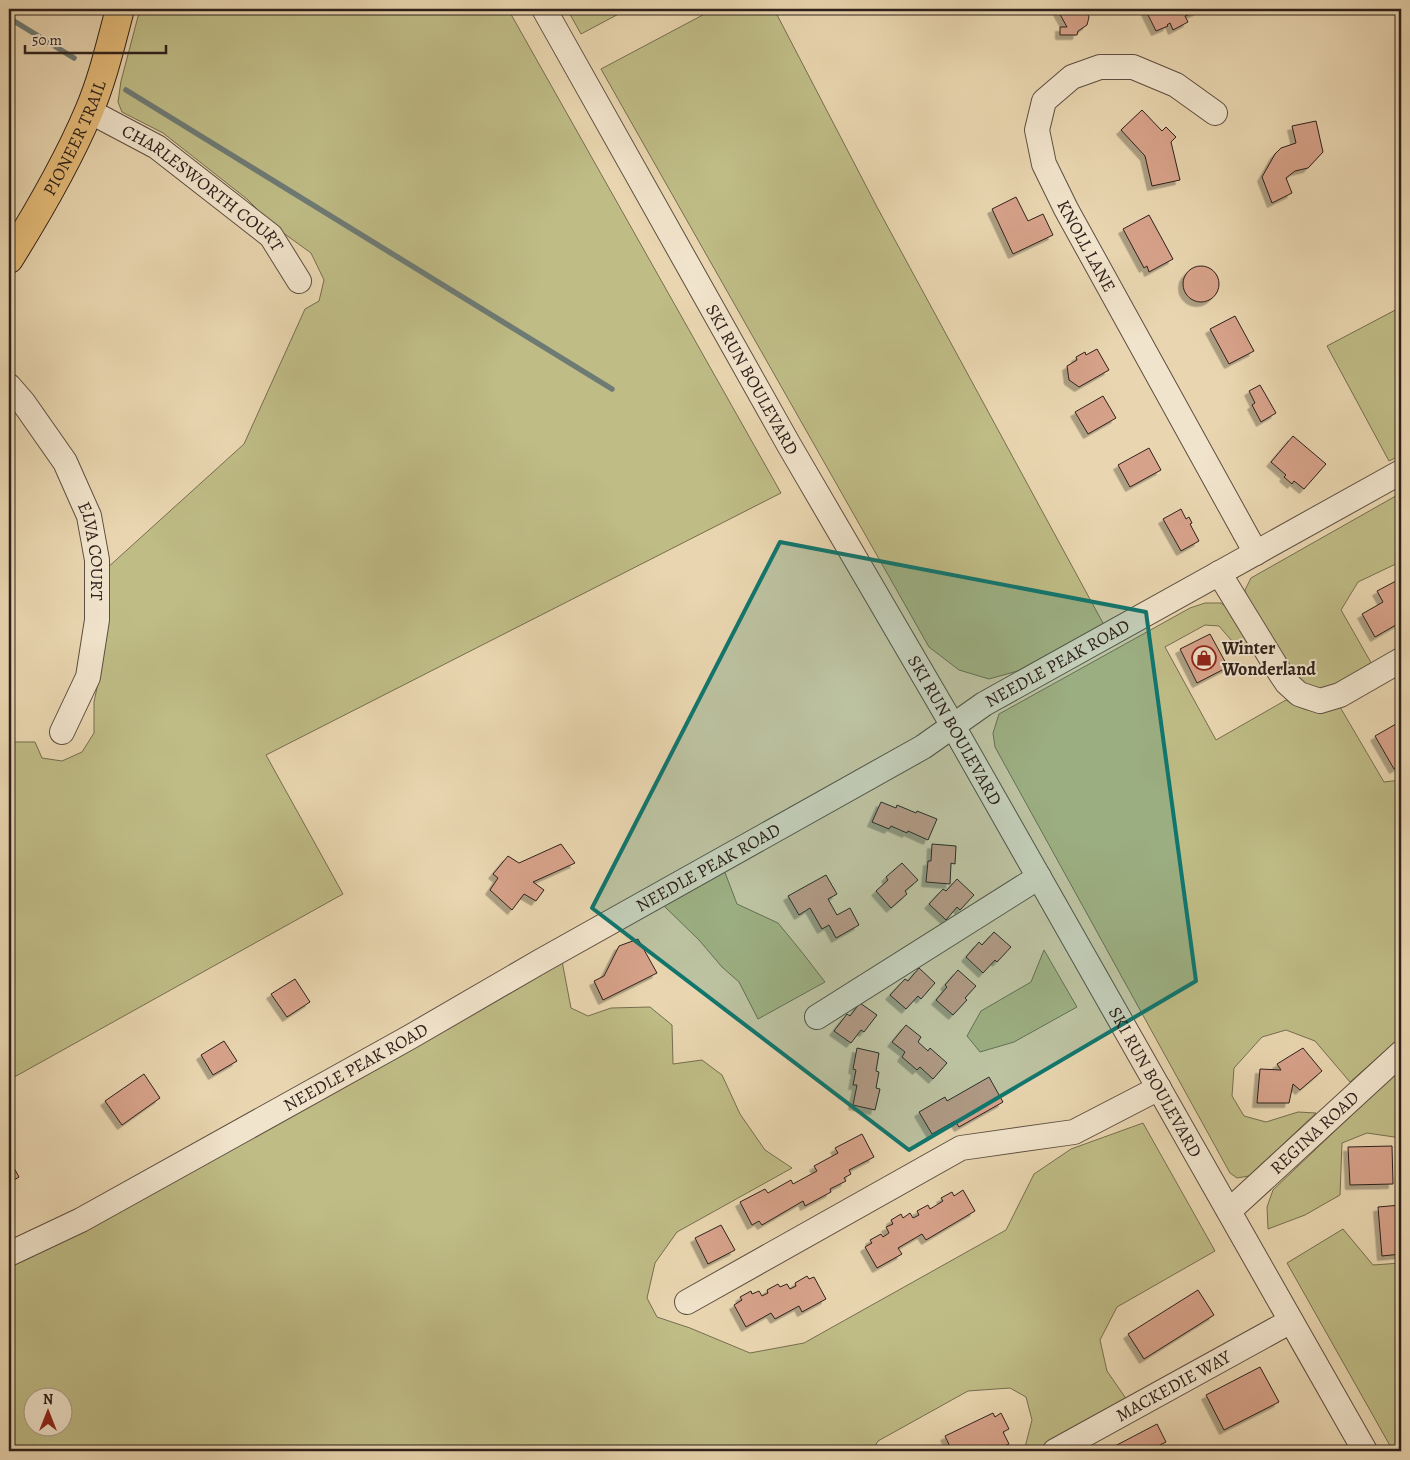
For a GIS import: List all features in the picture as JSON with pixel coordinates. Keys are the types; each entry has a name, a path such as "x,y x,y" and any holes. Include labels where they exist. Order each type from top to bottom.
{"main road":[{"name":"PIONEER TRAIL","path":"9,259 60,174 89,111 106,63 120,9"}],"street":[{"name":"SKI RUN BOULEVARD","path":"544,9 788,445 953,726 1365,1451"},
{"name":"KNOLL LANE","path":"1215,114 1176,85 1134,67 1100,66 1072,78 1044,101 1037,130 1044,164 1066,209 1256,553"},
{"name":"CHARLESWORTH COURT","path":"89,111 157,147 271,236 299,281"},
{"name":"ELVA COURT","path":"9,386 23,402 65,462 89,516 97,560 97,620 88,678 62,732"},
{"name":"NEEDLE PEAK ROAD","path":"9,1254 81,1220 410,1038 540,962 923,747 984,704 1401,472"},
{"path":"1219,573 1287,683 1299,694 1320,701 1340,695 1401,660"},
{"path":"817,1016 1039,877"},
{"name":"REGINA ROAD","path":"1229,1211 1401,1053"},
{"path":"687,1302 961,1148 1074,1132 1159,1088"},
{"name":"MACKEDIE WAY","path":"1055,1451 1291,1321"}],"highlighted area":[{"path":"780,542 1146,612 1196,981 909,1150 592,908"}],"shaded area":[{"path":"140,9 508,9 781,493 266,755 343,894 9,1080 9,742 35,742 42,758 62,761 82,752 94,733 94,702 106,626 106,569 244,444 305,309 319,301 324,280 311,253 275,227 247,199 163,133 122,112 118,102 121,81"},
{"path":"567,9 628,9 581,34"},
{"path":"714,9 774,9 877,207 1104,625 1021,670 989,679 959,670 929,647 601,69"},
{"path":"1401,307 1401,455 1389,461 1327,346"},
{"path":"1401,493 1401,564 1400,562 1358,582 1341,610 1373,666 1337,685 1321,689 1307,685 1291,673 1248,603 1245,590 1251,578"},
{"path":"1205,603 1221,603 1231,611 1257,652 1238,648 1219,626 1205,625 1165,647 1216,740 1286,700 1301,708 1312,711 1340,707 1384,782 1401,780 1401,1037 1350,1082 1315,1041 1286,1030 1262,1037 1234,1068 1232,1096 1244,1116 1266,1122 1298,1112 1316,1113 1249,1176 1237,1178 1230,1173 995,747 993,733 999,714 1190,608"},
{"path":"724,870 737,904 778,923 825,982 758,1019 739,982 722,967 699,940 663,905"},
{"path":"1044,950 1077,1007 1014,1042 980,1052 967,1036 981,1011 1031,982"},
{"path":"562,961 571,1008 588,1016 611,1008 650,1007 672,1025 673,1064 702,1060 722,1075 740,1114 765,1150 792,1168 677,1232 655,1263 647,1298 657,1317 690,1328 750,1353 804,1343 1006,1230 1034,1174 1071,1149 1143,1123 1215,1251 1117,1307 1100,1340 1107,1371 1127,1400 1033,1451 1024,1451 1032,1420 1026,1397 1010,1388 968,1391 878,1441 872,1451 10,1451 9,1267 63,1240"},
{"path":"1401,1068 1401,1138 1367,1133 1342,1143 1340,1195 1305,1215 1268,1229 1267,1207 1273,1190"},
{"path":"1343,1229 1373,1265 1401,1263 1401,1451 1393,1451 1287,1263"}],"building":[{"path":"1057,9 1085,9 1089,17 1087,25 1078,31 1077,35 1060,35 1060,27 1067,27"},
{"path":"1145,9 1199,9 1185,16 1188,22 1173,30 1170,23 1168,26 1156,31"},
{"path":"1142,110 1162,131 1166,127 1176,137 1171,142 1180,180 1152,186 1145,156 1121,130"},
{"path":"1316,121 1323,152 1308,168 1295,171 1286,178 1292,193 1272,203 1262,177 1275,154 1281,148 1296,143 1292,126"},
{"path":"1016,197 1028,221 1043,214 1053,235 1013,254 992,209"},
{"path":"1149,215 1173,259 1149,272 1147,266 1144,268 1123,229"},
{"path":"1201,266 1214,271 1219,284 1214,297 1201,302 1188,297 1183,284 1188,271"},
{"path":"1235,316 1254,351 1229,364 1210,329"},
{"path":"1097,349 1109,370 1079,387 1069,380 1067,366 1077,360 1076,357 1085,352 1086,355"},
{"path":"1260,385 1276,413 1261,422 1252,405 1255,403 1249,391"},
{"path":"1103,396 1116,418 1088,434 1075,412"},
{"path":"1293,436 1326,464 1304,489 1294,481 1292,484 1284,477 1286,475 1271,462"},
{"path":"1149,448 1161,470 1130,487 1118,465"},
{"path":"1181,509 1186,519 1189,517 1192,523 1190,524 1199,541 1181,551 1163,519"},
{"path":"1396,581 1401,589 1401,622 1375,637 1362,614 1383,602 1377,591"},
{"name":"Winter Wonderland","path":"1210,634 1228,667 1197,683 1180,649"},
{"path":"1396,724 1401,733 1401,765 1394,769 1375,736"},
{"path":"881,802 896,808 897,805 916,813 917,811 937,819 928,840 908,831 907,833 891,826 889,829 872,822"},
{"path":"561,844 575,863 533,882 544,890 536,901 524,894 512,910 490,890 498,878 493,874 508,856 519,863"},
{"path":"932,844 956,846 955,864 951,863 950,884 926,882 928,861 931,861"},
{"path":"902,863 918,880 905,891 907,894 891,908 876,891 888,880 886,877"},
{"path":"826,875 837,894 828,899 837,915 850,908 859,925 836,938 829,925 822,929 810,908 799,915 788,896"},
{"path":"957,879 974,895 960,910 957,907 946,920 929,904 943,889 946,891"},
{"path":"994,932 1011,947 983,973 966,957 979,942 982,945"},
{"path":"638,939 657,973 603,1000 594,981 604,976 619,946"},
{"path":"919,968 935,983 921,999 918,996 906,1009 890,995 905,979 908,981"},
{"path":"958,970 976,986 965,998 967,1000 953,1015 936,1000 947,987 945,985"},
{"path":"295,979 310,1002 287,1017 271,994"},
{"path":"860,1003 877,1015 864,1032 861,1030 851,1043 834,1031 847,1014 850,1016"},
{"path":"906,1025 921,1037 918,1042 928,1051 930,1048 947,1063 933,1079 920,1067 917,1070 902,1057 905,1052 892,1042"},
{"path":"224,1041 237,1061 213,1075 201,1055"},
{"path":"857,1048 879,1053 876,1071 879,1072 876,1088 880,1089 875,1110 853,1105 857,1085 853,1085 856,1070 853,1069"},
{"path":"1303,1048 1322,1071 1300,1090 1293,1084 1289,1103 1257,1103 1260,1069 1281,1070 1277,1064"},
{"path":"144,1074 160,1098 122,1125 105,1101"},
{"path":"989,1077 1003,1102 959,1127 955,1121 932,1134 919,1112 945,1097 947,1101"},
{"path":"862,1134 874,1157 849,1170 851,1174 844,1178 846,1181 830,1189 831,1192 805,1206 803,1201 762,1225 759,1221 752,1225 740,1202 765,1189 768,1193 791,1180 793,1184 817,1171 814,1166 838,1153 835,1148"},
{"path":"1392,1146 1393,1184 1350,1185 1348,1147"},
{"path":"9,1159 19,1177 9,1183"},
{"path":"963,1190 975,1211 926,1240 922,1234 898,1248 902,1254 877,1268 865,1247 872,1243 870,1240 881,1234 883,1237 889,1233 886,1227 893,1224 891,1220 901,1214 903,1218 910,1213 913,1218 919,1215 917,1211 928,1205 930,1209 943,1201 941,1198 952,1192 954,1196"},
{"path":"1401,1205 1401,1254 1382,1256 1378,1207"},
{"path":"721,1225 735,1250 708,1264 695,1238"},
{"path":"807,1276 809,1279 814,1277 826,1299 802,1312 799,1306 775,1319 771,1313 746,1327 734,1305 742,1300 740,1297 751,1291 752,1294 759,1291 762,1296 768,1293 767,1290 778,1284 780,1287 787,1284 790,1289 796,1286 795,1283"},
{"path":"1198,1290 1214,1315 1144,1359 1128,1334"},
{"path":"1260,1367 1279,1402 1224,1430 1206,1395"},
{"path":"993,1413 995,1417 1001,1413 1009,1429 1003,1432 1009,1444 993,1451 952,1451 945,1436"},
{"path":"1157,1424 1166,1442 1151,1451 1118,1451 1115,1446"}],"waterway":[{"path":"9,18 74,58"},
{"path":"126,90 612,389"}],"place":[{"name":"Winter Wonderland","path":"1204,658"}]}
